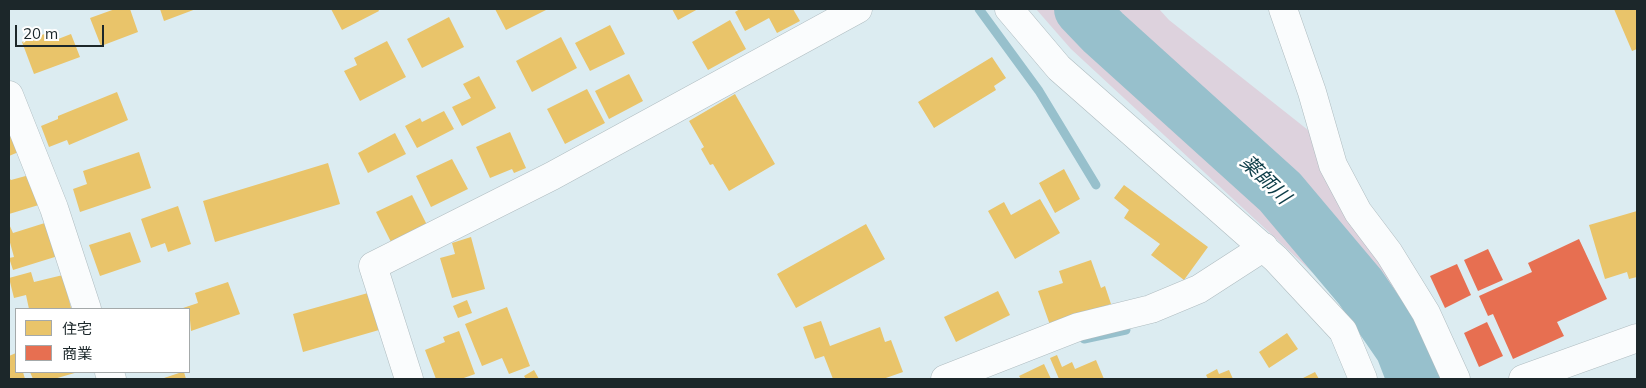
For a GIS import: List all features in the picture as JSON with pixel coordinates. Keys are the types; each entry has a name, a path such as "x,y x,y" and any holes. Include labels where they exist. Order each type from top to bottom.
{"street":[{"path":"409,379 373,266 552,176 858,9"},
{"path":"1009,9 1059,68 1264,246 1343,331 1363,379"},
{"path":"1283,9 1312,92 1333,165 1358,212 1389,253 1426,313 1456,379"},
{"path":"9,95 54,208 87,308"},
{"path":"946,379 1078,327 1151,309 1199,290 1264,246"},
{"path":"1523,379 1637,338"}],"shaded area":[{"path":"1036,9 1057,9 1085,41 1287,224 1338,296 1071,49"},
{"path":"1100,9 1159,9 1169,20 1308,130 1346,218 1394,278 1423,339 1350,242"}],"building: 住宅":[{"path":"115,9 130,9 138,32 101,46 90,18"},
{"path":"160,9 196,9 164,21"},
{"path":"331,9 378,9 379,11 342,30"},
{"path":"495,9 548,9 506,30"},
{"path":"672,9 698,9 678,20"},
{"path":"740,9 793,9 800,21 777,33 769,18 745,31 735,12"},
{"path":"1614,9 1637,9 1637,49 1632,51"},
{"path":"449,17 464,47 422,68 407,39"},
{"path":"730,20 746,49 708,70 692,42"},
{"path":"610,25 625,54 590,71 575,43"},
{"path":"50,32 53,41 71,34 80,57 34,74 22,42"},
{"path":"561,37 577,68 532,92 516,61"},
{"path":"387,41 406,77 360,101 344,71 357,65 354,58"},
{"path":"992,57 1006,78 994,86 996,90 934,128 918,102"},
{"path":"629,74 643,101 609,119 595,91"},
{"path":"479,76 496,108 462,126 452,107 471,98 463,84"},
{"path":"587,89 605,123 565,144 547,109"},
{"path":"117,92 128,120 69,145 67,140 49,147 41,126 58,119 58,116"},
{"path":"735,94 775,164 729,191 713,164 710,165 701,149 704,147 689,121"},
{"path":"444,111 454,129 417,148 405,126 420,118 422,122"},
{"path":"9,122 21,151 9,156"},
{"path":"510,132 526,168 514,173 512,169 490,178 476,147"},
{"path":"395,133 406,154 368,173 358,153"},
{"path":"139,152 151,188 80,212 73,189 87,184 83,171"},
{"path":"452,159 468,189 431,207 416,176"},
{"path":"328,163 340,204 215,242 203,201"},
{"path":"1064,169 1080,199 1055,213 1039,183"},
{"path":"33,174 42,204 9,214 9,178 11,180"},
{"path":"1124,185 1208,247 1184,280 1151,255 1160,244 1124,218 1129,210 1114,198"},
{"path":"412,195 427,225 391,242 376,212"},
{"path":"1040,199 1060,233 1015,259 988,211 1004,202 1011,215"},
{"path":"178,206 191,244 168,252 165,243 151,248 141,219"},
{"path":"1637,211 1637,277 1629,279 1627,272 1605,279 1589,225"},
{"path":"48,222 58,256 13,270 9,258 14,257 9,239 9,224 13,233"},
{"path":"866,224 885,259 796,308 777,274"},
{"path":"130,232 141,262 100,276 89,245"},
{"path":"471,237 485,289 452,298 440,258 455,254 452,243"},
{"path":"1091,260 1101,288 1105,286 1111,304 1050,325 1038,291 1063,283 1059,271"},
{"path":"31,272 34,282 63,275 71,308 29,308 26,295 14,298 9,278"},
{"path":"228,282 240,314 191,331 190,308 183,308 198,303 195,293"},
{"path":"998,291 1010,315 956,342 944,317"},
{"path":"368,293 379,330 303,352 293,314"},
{"path":"467,300 472,313 458,318 453,306"},
{"path":"507,307 530,366 509,374 502,358 482,366 465,324"},
{"path":"821,321 830,346 880,327 885,342 891,340 903,372 883,379 833,379 824,356 815,359 803,327"},
{"path":"459,331 475,374 461,379 436,379 425,350 445,342 443,337"},
{"path":"1287,333 1298,349 1269,368 1259,352"},
{"path":"15,353 15,373 23,373 25,379 9,379 9,356"},
{"path":"1057,355 1062,367 1072,362 1075,369 1096,360 1104,379 1059,379 1050,358"},
{"path":"1044,364 1051,379 1021,379 1019,376"},
{"path":"1217,369 1219,374 1229,370 1233,379 1208,379 1206,375"},
{"path":"534,370 539,379 526,379 524,376"},
{"path":"1315,372 1319,379 1301,379"},
{"path":"30,373 75,373 54,379 33,379"},
{"path":"184,373 186,379 161,379"}],"building: 商業":[{"path":"1579,239 1607,299 1557,322 1564,336 1513,359 1493,314 1488,316 1479,296 1532,272 1528,263"},
{"path":"1488,249 1503,280 1478,291 1464,260"},
{"path":"1457,264 1471,295 1445,308 1430,276"},
{"path":"1487,322 1503,356 1479,367 1464,333"}],"waterway":[{"path":"979,9 1039,91 1096,185"},
{"name":"薬師川","path":"1081,9 1103,32 1280,192 1360,287 1402,348 1414,379"},
{"path":"1084,339 1126,330"}]}
